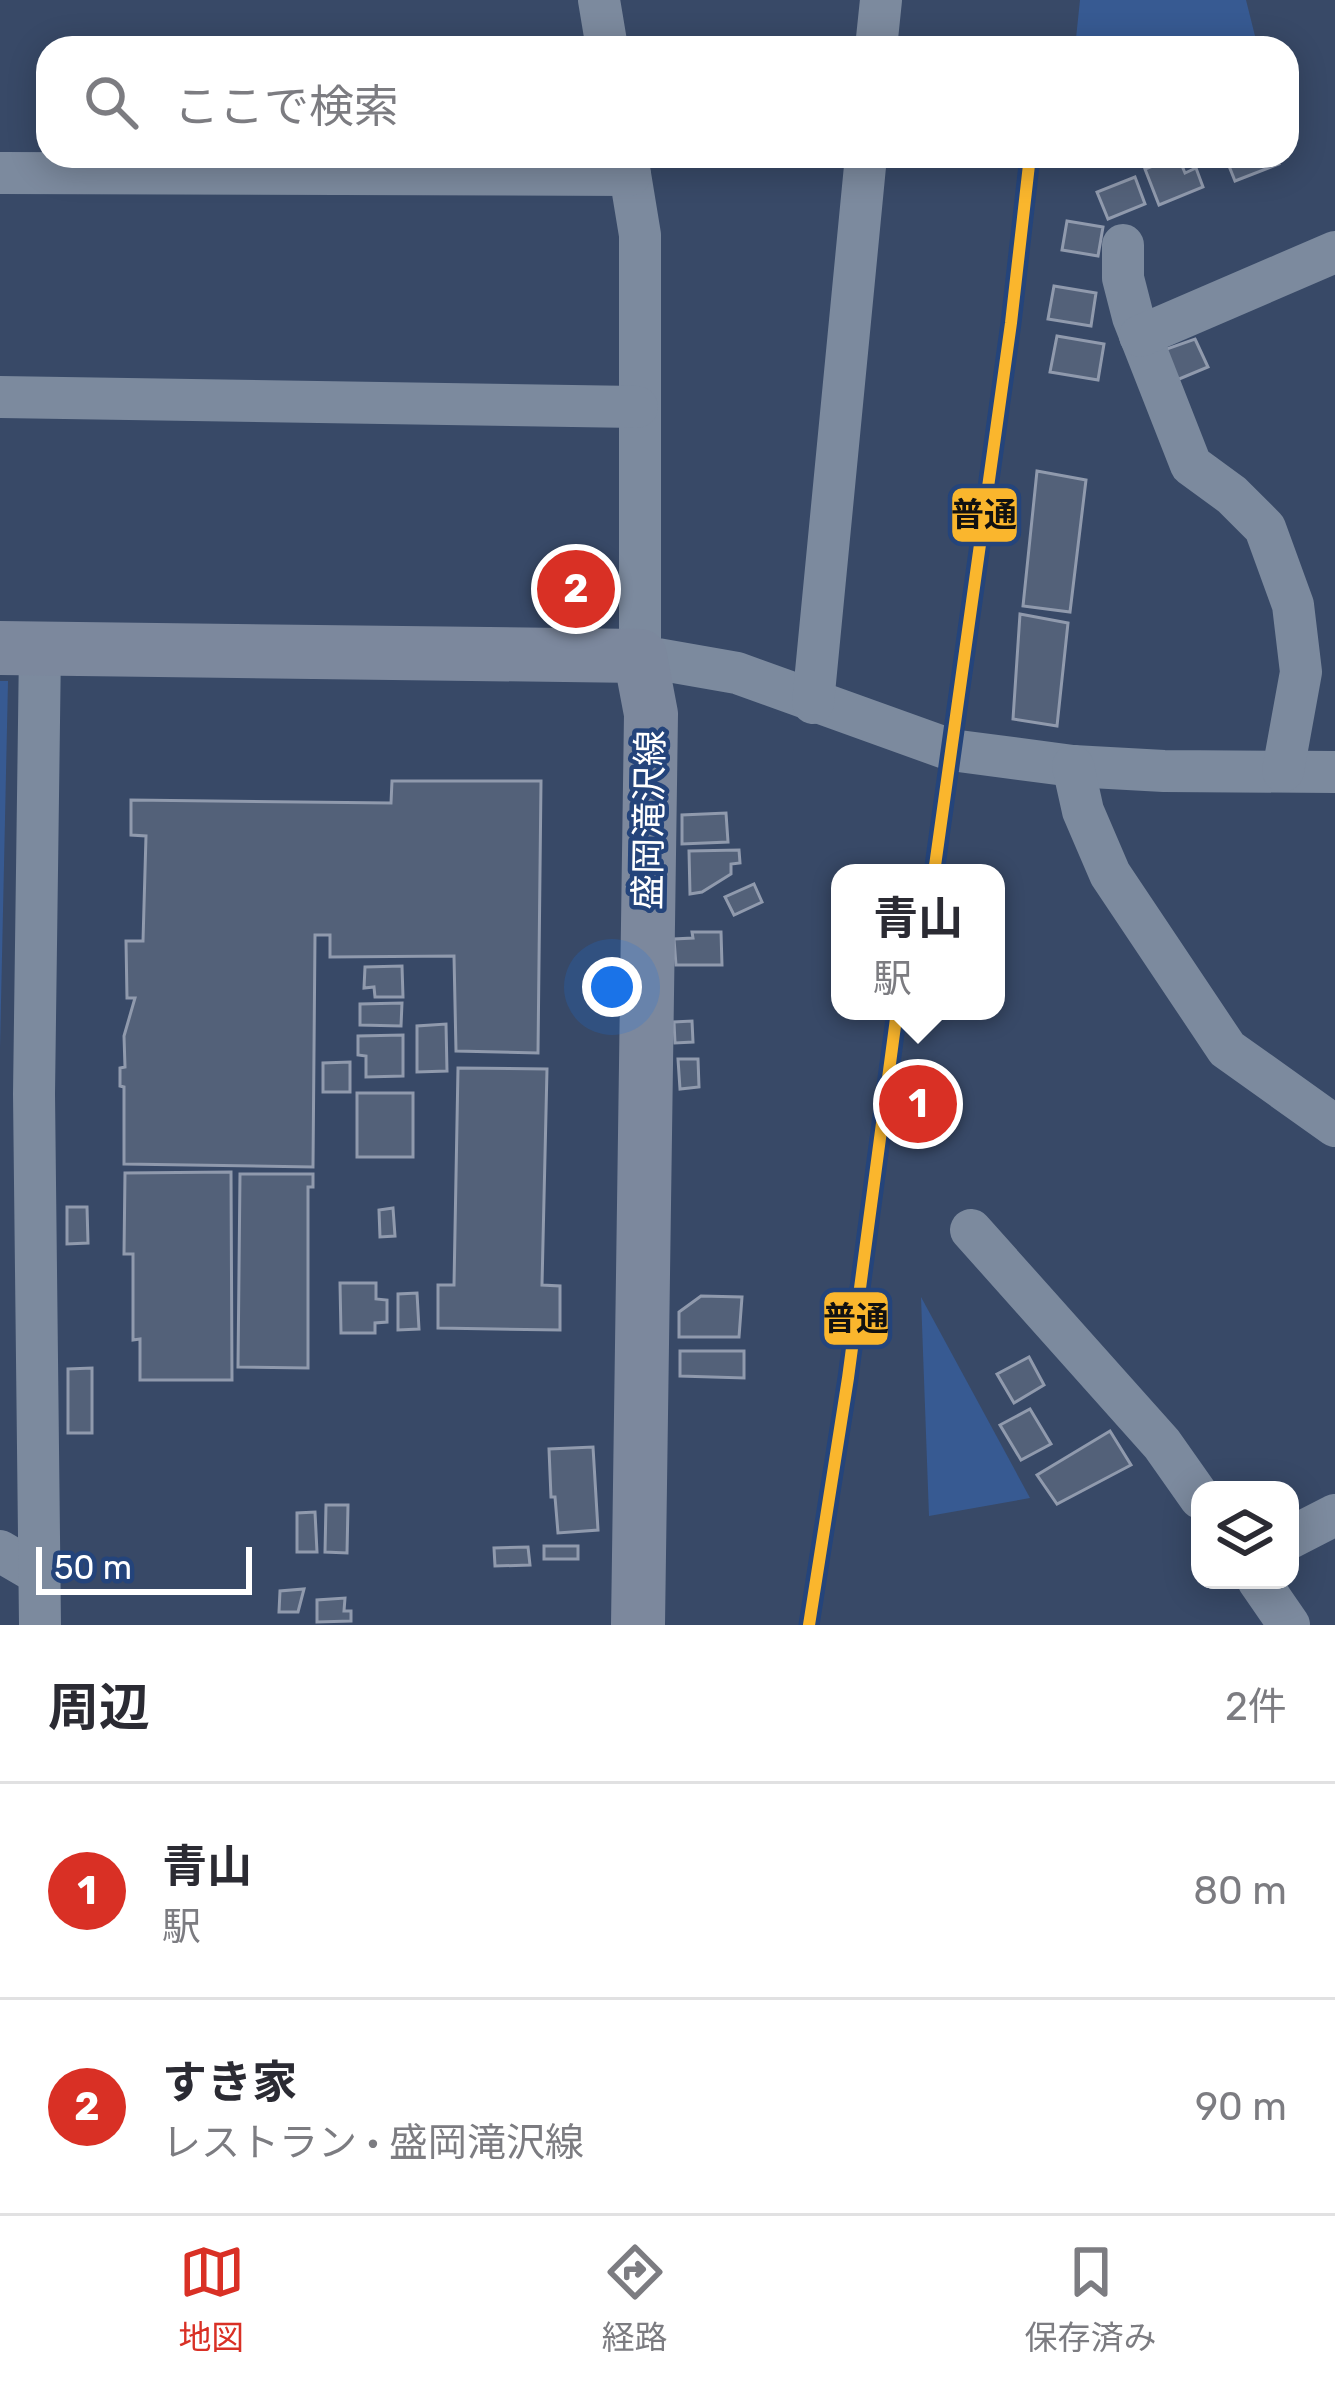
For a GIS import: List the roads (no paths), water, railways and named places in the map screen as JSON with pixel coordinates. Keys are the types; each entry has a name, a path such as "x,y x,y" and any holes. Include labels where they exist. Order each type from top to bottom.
{"main road":[{"path":"20,648 640,656"},
{"name":"盛岡滝沢線","path":"638,1625 651,714 640,656"}],"street":[{"path":"599,0 606,36"},
{"path":"877,36 881,0"},
{"path":"0,173 392,168"},
{"path":"629,168 640,235 640,656 737,673 951,750 1073,766 1335,772"},
{"path":"812,703 865,168"},
{"path":"1123,245 1123,278 1140,336 1191,465 1232,495 1264,528 1293,605 1301,672 1283,771"},
{"path":"1140,336 1335,252"},
{"path":"0,398 637,407"},
{"path":"20,648 18,1277 40,1625"},
{"path":"1073,766 1082,811 1110,874 1205,1019 1227,1049 1335,1126"},
{"path":"971,1229 1162,1444 1191,1485"},
{"path":"1299,1533 1335,1515"},
{"path":"0,1551 39,1574"},
{"path":"1264,1589 1289,1625"}],"place":[{"name":"すき家","path":"576,589"},
{"name":"青山","path":"918,1104"}]}
